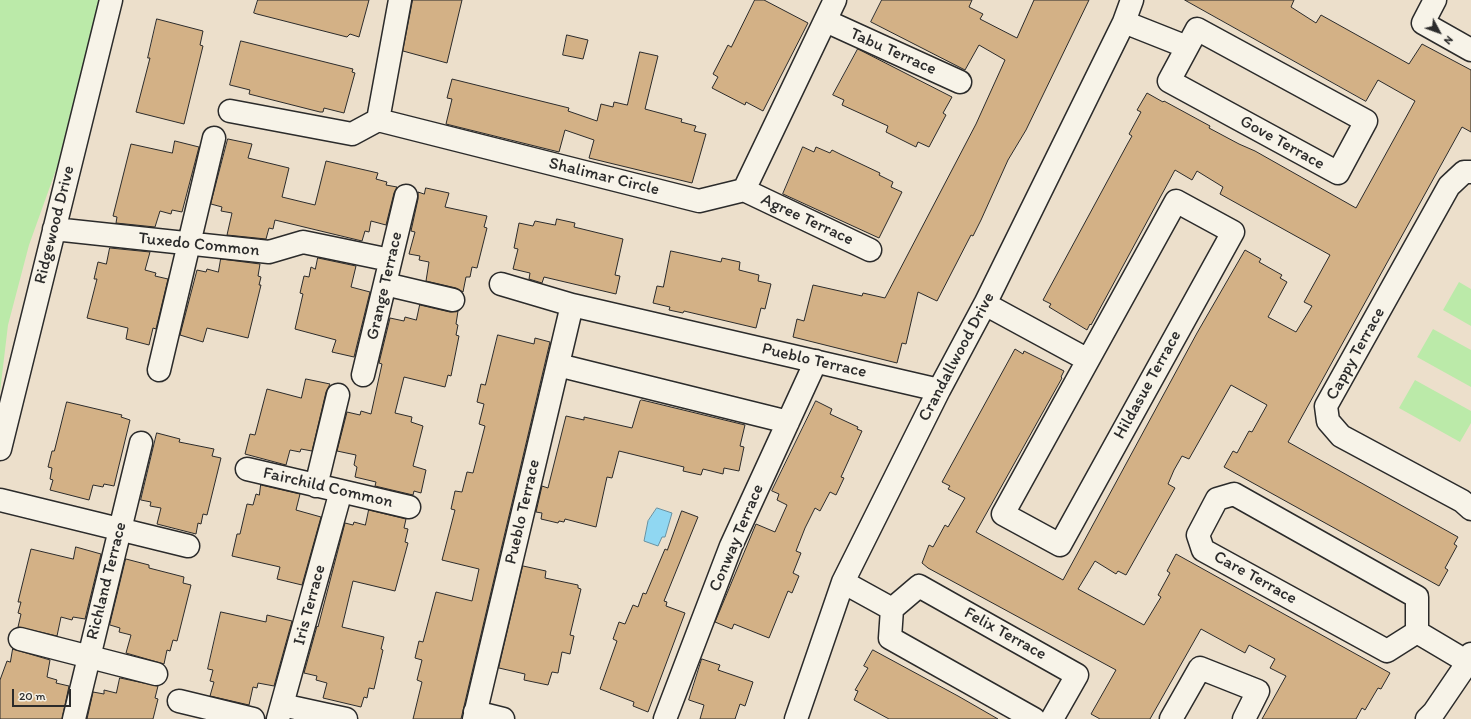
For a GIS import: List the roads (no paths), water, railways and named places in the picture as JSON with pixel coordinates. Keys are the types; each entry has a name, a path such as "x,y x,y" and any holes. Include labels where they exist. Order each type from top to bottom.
{"street":[{"name":"Ridgewood Drive","path":"0,449 111,0"},
{"path":"230,111 352,134 378,120 400,0"},
{"path":"744,190 826,22 835,0"},
{"name":"Crandallwood Drive","path":"796,719 843,582 939,390 985,304 1124,22 1132,0"},
{"path":"1435,0 1422,23 1471,50"},
{"name":"Tabu Terrace","path":"826,22 960,82"},
{"path":"1124,22 1187,47"},
{"name":"Gove Terrace","path":"1197,29 1366,121 1338,173 1169,81 1187,47 1197,29"},
{"name":"Shalimar Circle","path":"378,120 699,201 744,190"},
{"path":"159,370 214,138"},
{"name":"Cappy Terrace","path":"1471,172 1464,172 1449,186 1326,406 1328,421 1341,436 1462,501 1471,509"},
{"name":"Agree Terrace","path":"744,190 870,250"},
{"name":"Grange Terrace","path":"363,375 406,196"},
{"name":"Hildasue Terrace","path":"1176,201 1233,232 1060,545 1003,514 1088,360 1176,201"},
{"name":"Tuxedo Common","path":"54,229 269,252 303,242 390,260"},
{"path":"385,284 453,300"},
{"name":"Pueblo Terrace","path":"501,284 572,306 939,390"},
{"path":"985,304 1088,360"},
{"name":"Pueblo Terrace","path":"474,716 572,306"},
{"name":"Conway Terrace","path":"665,719 731,546 816,361"},
{"path":"558,365 788,422"},
{"path":"316,486 338,395"},
{"name":"Richland Terrace","path":"74,719 141,443"},
{"name":"Fairchild Common","path":"247,469 409,507"},
{"name":"Iris Terrace","path":"280,712 341,491"},
{"name":"Care Terrace","path":"1234,494 1417,597 1417,632 1387,651 1203,550 1198,535 1217,499 1234,494"},
{"path":"0,500 188,546"},
{"path":"843,582 892,609 890,638 1034,719"},
{"name":"Felix Terrace","path":"892,609 919,586 1078,675 1052,719"},
{"path":"1417,632 1470,660 1434,712 1427,719"},
{"path":"20,639 156,674"},
{"path":"1171,719 1200,668 1258,691 1244,719"},
{"path":"179,701 253,719"},
{"path":"280,712 346,719"},
{"path":"474,716 502,719"}],"water":[{"path":"657,508 672,513 665,537 662,537 658,546 644,541 648,521"}]}
